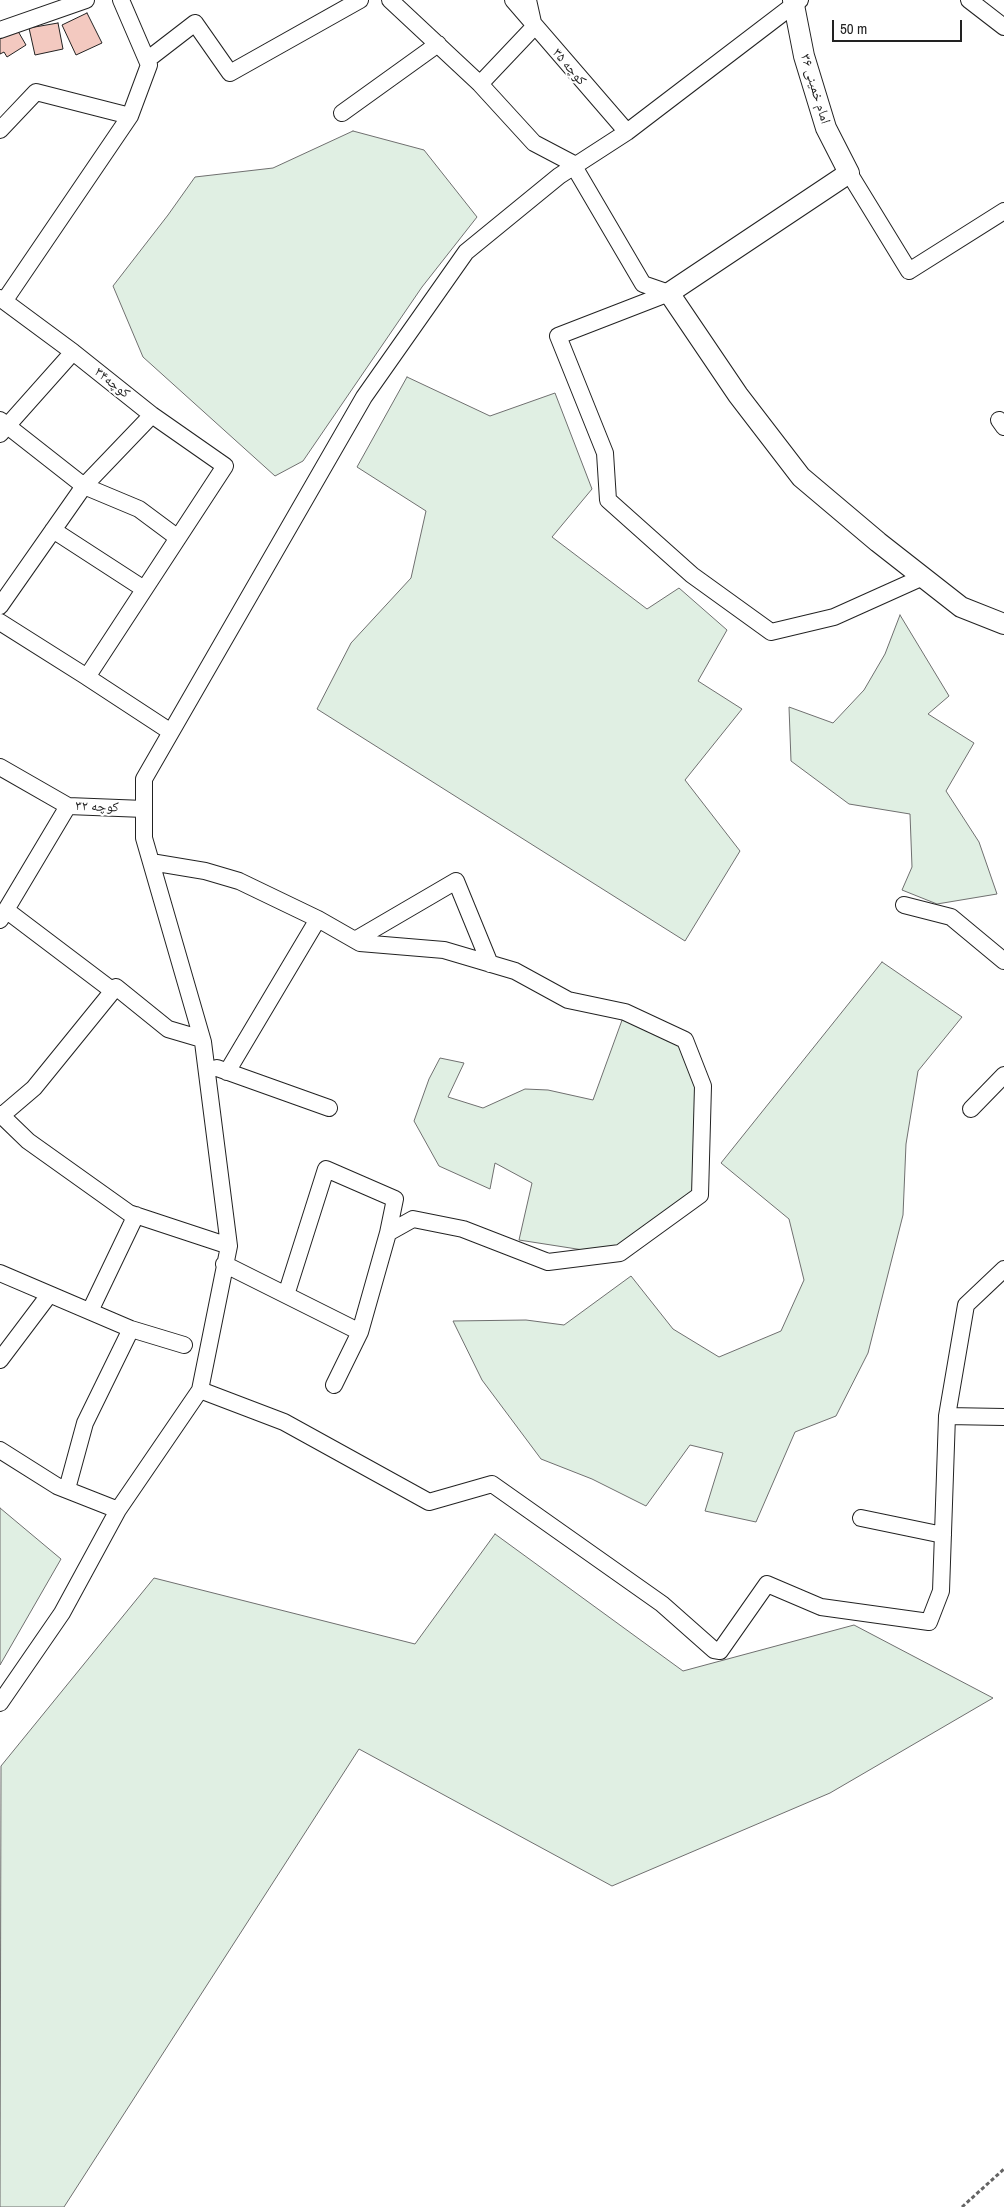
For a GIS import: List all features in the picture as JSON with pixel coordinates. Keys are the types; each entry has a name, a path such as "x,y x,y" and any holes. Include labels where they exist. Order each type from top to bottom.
{"street":[{"path":"0,30 86,0"},
{"path":"3,299 130,116 149,65 121,0"},
{"path":"147,60 195,24 230,74 360,0"},
{"path":"390,0 480,84 534,143 572,163 643,284 669,293 738,394 801,477 878,542 961,607 1004,624"},
{"name":"کوچه ۳۵","path":"513,0 534,27 627,132"},
{"path":"480,84 534,27 528,0"},
{"path":"969,0 1004,26"},
{"path":"0,1703 62,1613 118,1510 200,1390 229,1246 202,1039 144,838 144,779 364,397 466,252 559,176 627,132 796,2"},
{"name":"۳۶ امام خمینی","path":"796,2 804,56 826,128 849,174"},
{"path":"342,113 438,44"},
{"path":"0,130 36,92 130,116"},
{"path":"923,577 834,617 771,632 692,575 608,500 605,453 558,336 669,293 849,174 909,271 1004,211"},
{"name":"کوچه۳۴","path":"3,299 152,415 225,466 178,538"},
{"path":"73,352 2,426 84,486 139,508 178,538 87,678"},
{"path":"0,606 84,486 152,415"},
{"path":"53,530 144,589"},
{"path":"0,622 171,732"},
{"name":"کوچه ۳۲","path":"0,767 68,806 144,808"},
{"path":"68,806 3,915 113,991"},
{"path":"151,862 205,871 239,881 318,919 360,943 444,950 515,971 568,1000 625,1012 685,1040 703,1086 700,1195 620,1253 548,1262 463,1230 413,1219 388,1233"},
{"path":"355,940 456,881 490,964"},
{"path":"904,905 952,917 1004,961"},
{"path":"227,1072 318,919"},
{"path":"202,1039 168,1029 116,987 34,1088 1,1116 28,1141 129,1213 229,1246"},
{"path":"206,1064 329,1108"},
{"path":"970,1109 1004,1075"},
{"path":"286,1295 326,1169 395,1199 388,1233 360,1332 334,1384"},
{"path":"90,1311 136,1215"},
{"path":"224,1264 360,1332"},
{"path":"200,1390 284,1422 429,1502 492,1484 662,1604 714,1650 720,1651 767,1584 821,1607 929,1622 941,1591 947,1416 966,1306 1004,1270"},
{"path":"0,1273 131,1329 184,1345"},
{"path":"0,1360 49,1295"},
{"path":"67,1489 85,1423 131,1329"},
{"path":"947,1416 1004,1417"},
{"path":"0,1450 57,1486 118,1510"},
{"path":"861,1518 943,1534"}],"path":[{"path":"962,2207 1004,2169"}],"green space":[{"path":"353,131 424,150 477,217 422,287 303,461 275,476 143,357 113,286 195,177 273,168"},
{"path":"407,377 490,416 555,393 592,489 552,537 647,609 679,588 727,630 698,681 742,709 685,780 740,851 685,941 317,709 351,643 411,578 426,511 357,467"},
{"path":"900,615 949,696 928,714 974,743 946,791 979,842 997,894 937,904 902,890 912,867 910,814 849,804 791,761 789,707 833,723 864,690 885,654"},
{"path":"882,962 962,1017 918,1071 906,1144 903,1215 868,1353 836,1416 795,1432 756,1522 705,1511 723,1453 690,1445 646,1506 592,1479 541,1459 482,1380 453,1321 526,1320 564,1325 631,1276 673,1329 719,1357 781,1331 804,1280 789,1219 721,1163"},
{"path":"625,1012 685,1040 703,1086 700,1195 609,1254 519,1240 532,1183 495,1163 490,1189 439,1166 414,1121 429,1079 440,1058 464,1063 448,1097 483,1108 525,1089 548,1090 593,1100"},
{"path":"0,1508 61,1559 0,1665"},
{"path":"495,1534 683,1671 854,1625 993,1698 830,1793 612,1886 359,1749 64,2207 0,2207 1,1766 154,1578 415,1644"}],"building":[{"path":"87,13 102,43 76,55 62,25"},
{"path":"58,23 63,49 35,55 29,28"},
{"path":"15,26 26,45 7,57 4,52 0,54 0,35"}]}
